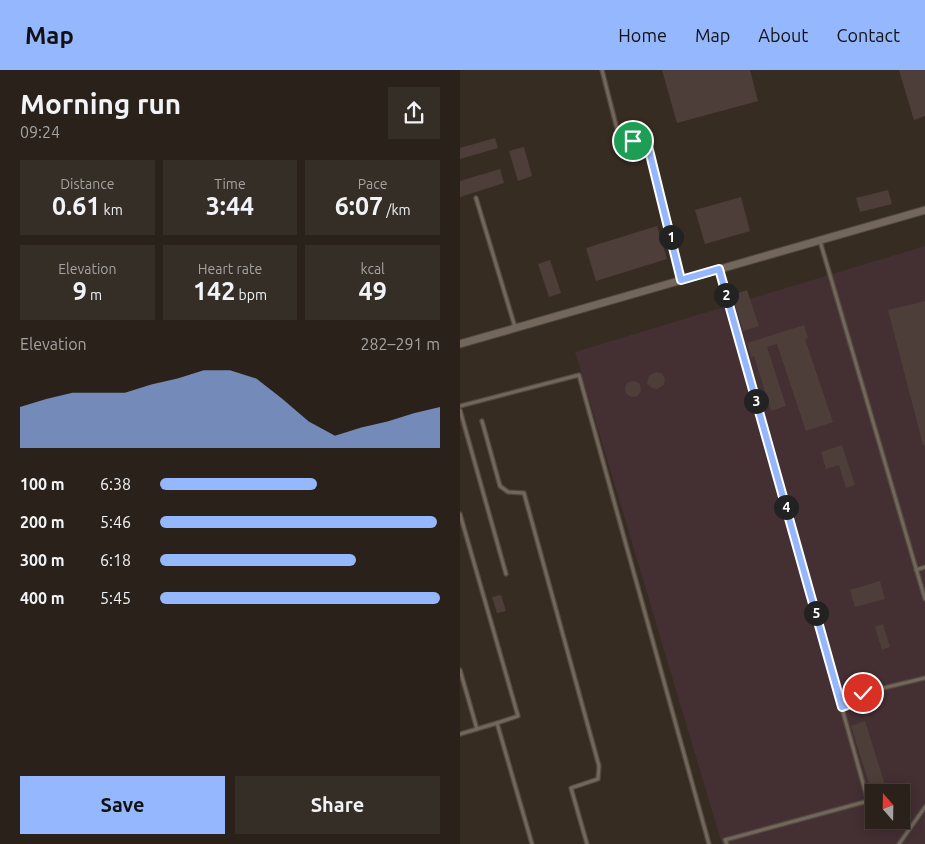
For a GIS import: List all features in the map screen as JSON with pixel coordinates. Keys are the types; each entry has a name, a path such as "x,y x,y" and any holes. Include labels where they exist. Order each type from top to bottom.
{"street":[{"path":"460,344 925,210"}],"lane":[{"path":"602,70 618,129 624,137 642,142 648,146 681,280"},
{"path":"476,198 515,328"},
{"path":"820,240 925,599"},
{"path":"719,269 868,800 725,840 727,844"},
{"path":"506,574 460,408 579,375 709,844"},
{"path":"482,421 500,486 508,492 524,493 599,766 598,779 570,788 587,844"},
{"path":"460,514 518,716 460,734"},
{"path":"916,570 925,567"},
{"path":"460,670 477,729"},
{"path":"842,707 855,702 863,693 925,678"},
{"path":"497,723 532,844"},
{"path":"899,844 925,807"}],"shaded area":[{"path":"925,246 925,844 722,844 575,352"}],"building":[{"path":"662,70 750,70 758,101 677,123"},
{"path":"899,70 925,70 925,116 914,120"},
{"path":"495,138 498,148 460,159 460,148"},
{"path":"524,147 532,176 518,181 509,151"},
{"path":"500,169 504,183 460,197 460,181"},
{"path":"888,190 892,204 860,212 856,198"},
{"path":"741,197 750,231 705,244 695,210"},
{"path":"657,226 667,259 596,281 586,248"},
{"path":"550,260 561,293 549,297 538,264"},
{"path":"747,290 759,326 743,331 732,295"},
{"path":"925,301 925,445 923,445 888,310"},
{"path":"804,325 808,338 805,339 833,422 806,431 777,344 767,347 786,406 771,411 754,356 751,357 747,343"},
{"path":"657,372 662,374 665,379 664,385 657,389 647,384 649,376"},
{"path":"630,381 636,381 641,386 639,395 630,397 625,392 625,386"},
{"path":"842,445 855,485 846,488 839,465 826,469 821,452"},
{"path":"880,581 885,599 855,607 850,590"},
{"path":"501,595 506,611 497,613 492,597"},
{"path":"883,624 890,647 882,650 875,627"},
{"path":"865,721 885,784 869,784 851,726"}],"route":[{"path":"633,141 642,142 648,146 681,280 719,269 842,707 855,702 863,693"}]}
